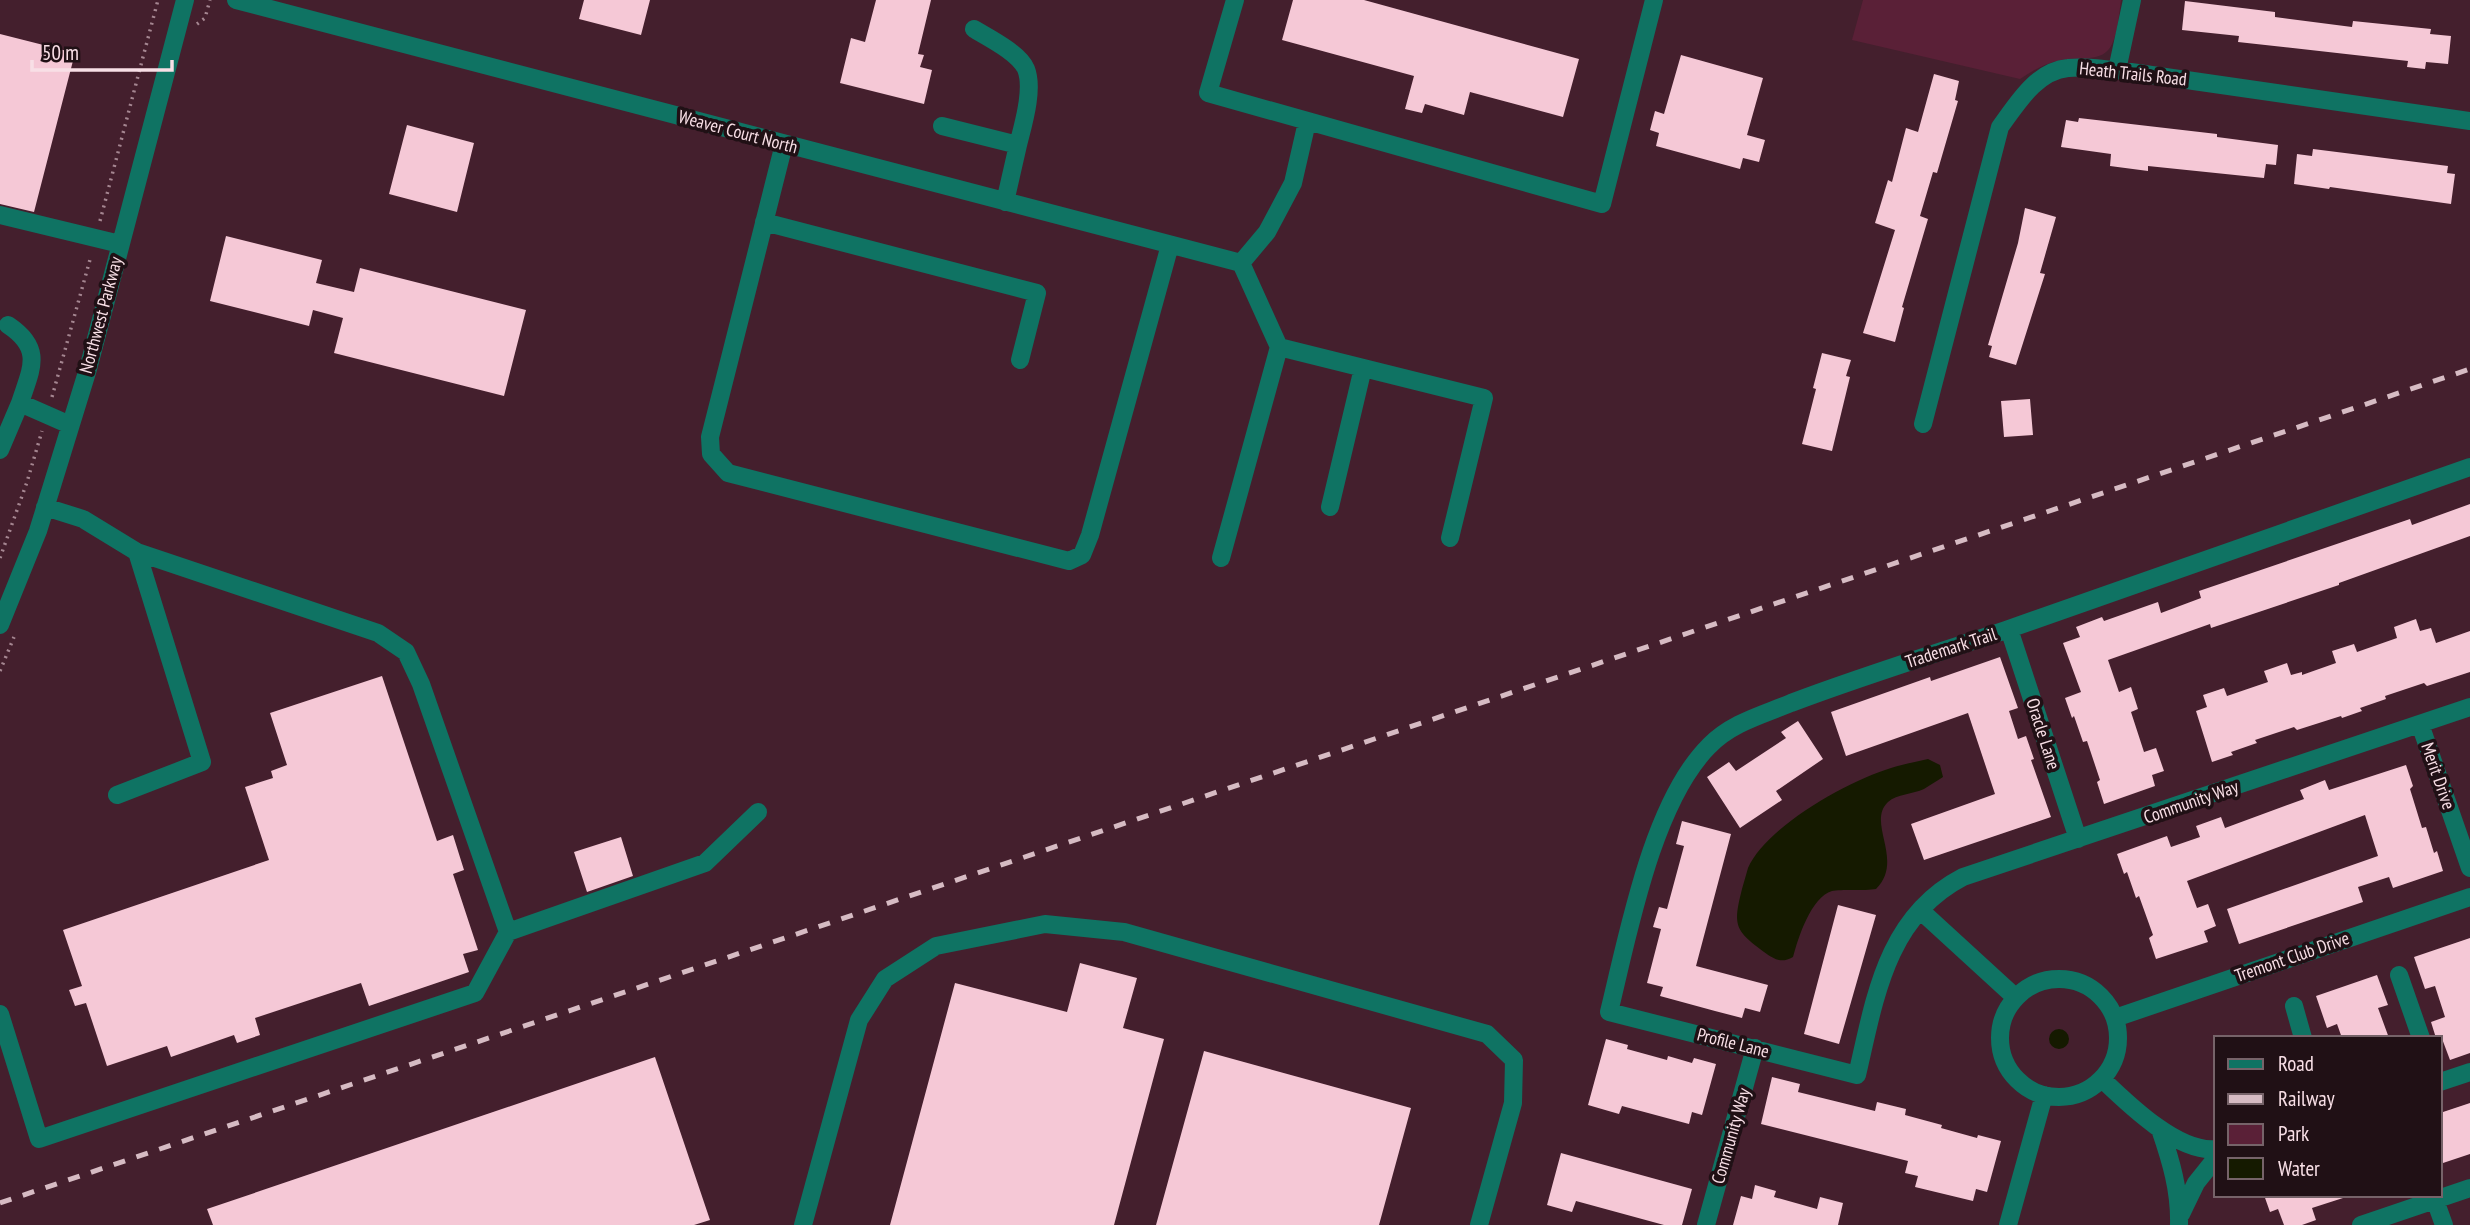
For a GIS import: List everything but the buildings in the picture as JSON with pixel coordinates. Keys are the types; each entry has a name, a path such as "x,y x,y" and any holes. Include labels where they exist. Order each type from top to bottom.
{"street":[{"name":"Northwest Parkway","path":"0,625 45,507 70,425 185,0"},
{"name":"Weaver Court North","path":"236,0 1241,263"},
{"path":"1235,0 1208,93 1602,204 1654,0"},
{"path":"2117,70 2132,0"},
{"path":"974,29 1006,48 1026,68 1029,101 1005,202"},
{"name":"Heath Trails Road","path":"1923,424 2000,127 2021,97 2039,79 2065,68 2117,70 2470,121"},
{"path":"1221,558 1279,347 1241,263 1267,232 1293,183 1307,122"},
{"path":"942,126 1018,145"},
{"path":"784,144 710,438 711,454 728,473 1069,561 1082,555 1090,535 1170,245"},
{"path":"0,215 120,244"},
{"path":"764,222 1037,293 1020,360"},
{"path":"0,450 20,403 33,361 24,336 8,325"},
{"path":"1279,347 1484,398 1450,538"},
{"path":"1330,507 1363,368"},
{"path":"20,403 70,425"},
{"name":"Trademark Trail","path":"1609,1012 1637,896 1675,796 1692,766 1709,745 1735,725 2470,467"},
{"path":"45,507 83,519 137,552 378,634 406,652 425,697 508,932"},
{"path":"117,795 202,762 137,552"},
{"name":"Oracle Lane","path":"2009,629 2078,839"},
{"name":"Community Way","path":"1857,1075 1885,965 1895,943 1920,910 1942,888 1963,877 2470,707"},
{"name":"Merit Drive","path":"2420,724 2470,867"},
{"path":"0,1014 39,1139 475,993 508,932 705,863 758,812"},
{"name":"Tremont Club Drive","path":"2115,1018 2470,897"},
{"path":"1920,910 2015,997"},
{"path":"803,1225 859,1020 886,979 936,946 1045,924 1124,932 1487,1034 1514,1059 1513,1103 1479,1225"},
{"path":"2399,975 2420,1036"},
{"path":"2054,978 2068,978 2087,984 2104,998 2115,1018 2118,1026 2118,1051 2109,1070 2102,1079 2085,1091 2064,1097 2044,1095 2021,1084 2007,1068 2000,1049 2001,1022 2015,997 2032,984 2054,978"},
{"path":"2294,1006 2302,1036"},
{"name":"Profile Lane","path":"1609,1012 1857,1075"},
{"name":"Community Way","path":"1706,1225 1755,1048"},
{"path":"2442,1081 2470,1072"},
{"path":"2102,1079 2171,1136 2207,1150 2214,1149"},
{"path":"2008,1225 2044,1095"},
{"path":"2160,1129 2173,1165 2180,1201 2179,1221"},
{"path":"2179,1221 2196,1183 2214,1160"},
{"path":"2361,1225 2470,1188"},
{"path":"2435,1200 2444,1225"}],"path":[{"path":"0,558 47,415 158,0"}],"green space":[{"path":"1863,0 2121,0 2116,34 2103,54 2050,63 2020,79 1852,40"}],"water":[{"path":"1928,759 1940,765 1943,777 1924,789 1892,799 1882,811 1887,866 1884,878 1876,889 1836,890 1825,895 1812,910 1802,929 1793,957 1789,959 1774,959 1741,932 1737,911 1748,868 1772,836 1811,807 1853,783 1891,768"},
{"path":"2059,1029 2066,1032 2069,1039 2066,1046 2059,1049 2052,1046 2049,1039 2052,1032"}],"railway":[{"path":"0,1203 2470,369"}]}
